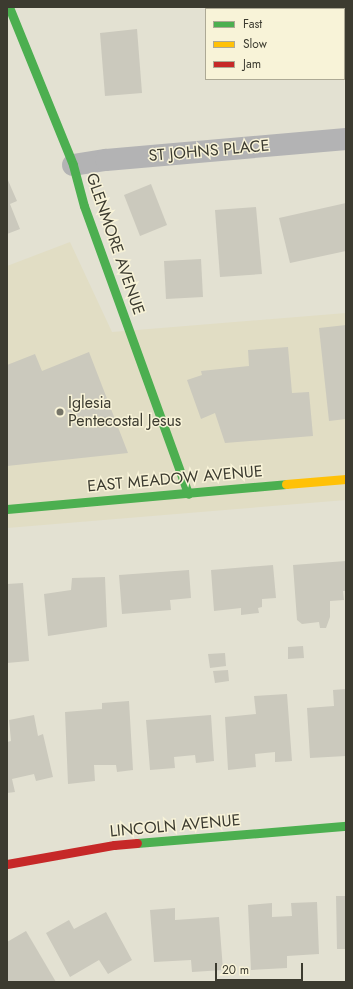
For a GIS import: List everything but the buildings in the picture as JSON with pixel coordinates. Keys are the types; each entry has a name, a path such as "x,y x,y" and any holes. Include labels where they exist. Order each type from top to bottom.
{"street":[{"name":"GLENMORE AVENUE","path":"10,7 73,165 84,206 188,494"},
{"name":"ST JOHNS PLACE","path":"73,165 106,160 346,139"},
{"name":"EAST MEADOW AVENUE","path":"7,509 346,479"},
{"name":"LINCOLN AVENUE","path":"7,864 114,845 346,826"}],"shaded area":[{"path":"70,242 112,332 346,313 346,500 7,528 7,266"}],"traffic: fast":[{"path":"9,7 73,165 84,206 188,494"},
{"path":"7,509 286,484"},
{"path":"137,843 346,826"}],"traffic: slow":[{"path":"286,484 346,479"}],"traffic: jam":[{"path":"7,864 114,845 137,843"}],"place":[{"name":"Iglesia Pentecostal Jesus","path":"60,412"}]}
